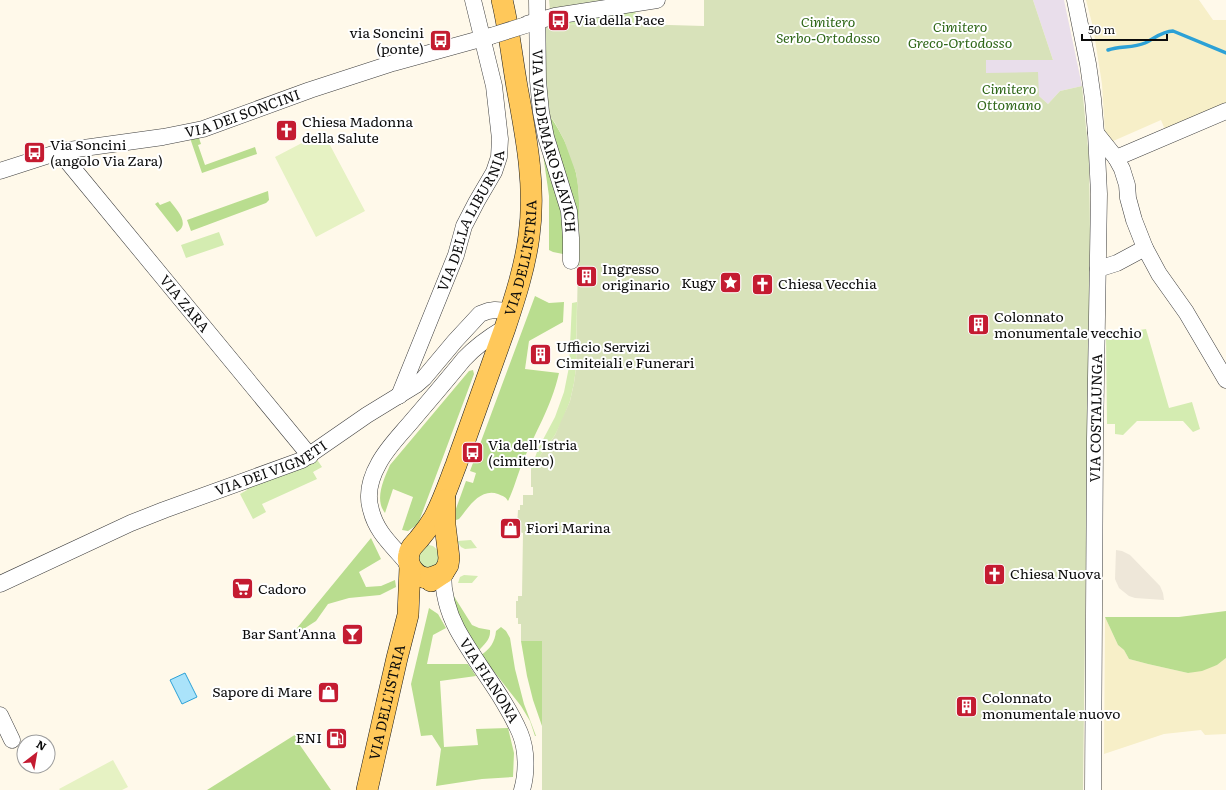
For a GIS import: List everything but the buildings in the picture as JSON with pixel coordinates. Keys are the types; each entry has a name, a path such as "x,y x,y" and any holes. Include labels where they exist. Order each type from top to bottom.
{"main road":[{"name":"VIA DELL'ISTRIA","path":"367,790 408,614 410,567 409,553 411,548 428,528 445,495 507,320 522,270 529,235 531,204 530,173 504,4"},
{"name":"VIA DELL'ISTRIA","path":"408,614 420,593 430,582 443,573 448,565 449,558 445,525 445,495"},
{"path":"418,541 426,538 432,538 442,542 447,550"},
{"path":"410,567 416,574 426,578 431,578 443,573"}],"street":[{"name":"VIA DELLA LIBURNIA","path":"399,396 456,255 464,226 494,172 499,157 500,139 494,86 486,37 473,0"},
{"name":"VIA VALDEMARO SLAVICH","path":"537,0 531,23 541,112 546,137 568,211 572,238 571,261"},
{"path":"531,23 555,16 657,0"},
{"name":"VIA COSTALUNGA","path":"1075,0 1088,64 1096,133 1099,194 1095,438 1093,790"},
{"name":"VIA DEI SONCINI","path":"0,171 62,151 163,137 203,129 310,90 393,63 531,23"},
{"path":"1116,158 1226,112"},
{"path":"1096,133 1116,158 1122,169 1127,185 1128,198 1134,220 1145,248 1159,274 1186,312 1226,380"},
{"name":"VIA ZARA","path":"62,151 67,161 310,456"},
{"path":"1098,269 1117,263 1145,248"},
{"name":"VIA DEI VIGNETI","path":"0,584 131,523 310,456 367,415 416,385 424,378 460,335 480,314 495,310 507,320"},
{"path":"410,567 389,544 377,526 371,510 368,498 379,463 391,446 464,359 475,347 507,320"},
{"path":"464,359 478,357 484,360 487,364 489,372"},
{"path":"377,526 401,541 418,541"},
{"name":"VIA FIANONA","path":"443,573 444,593 456,627 507,709 520,734 525,752 524,782 522,790"},
{"path":"0,715 12,740"}],"shaded area":[{"path":"1033,0 1064,0 1082,86 1060,91 1048,104 1039,96 986,73 986,60 1053,60"},
{"path":"1086,0 1199,0 1213,20 1226,20 1226,107 1166,132 1161,120 1111,142 1105,133 1102,84 1093,27"},
{"path":"1116,550 1130,555 1160,586 1164,600 1135,598 1129,596 1119,588 1115,579"},
{"path":"1105,617 1118,645 1124,650 1129,659 1188,673 1217,665 1226,658 1226,734 1205,735 1201,730 1164,734 1104,754"}],"green space":[{"path":"549,0 605,0 550,10"},
{"path":"704,0 1033,0 1053,60 986,60 986,73 1038,72 1039,96 1048,104 1060,91 1082,86 1089,158 1090,229 1083,790 542,790 542,641 521,641 521,624 518,624 518,618 516,618 516,601 518,601 518,596 522,596 523,533 519,532 519,527 517,527 518,510 520,510 520,505 523,505 523,495 533,495 533,487 531,487 531,469 539,469 540,456 555,435 570,401 574,383 576,368 579,204 576,173 564,140 555,123 545,109 545,25 634,24 704,26"},
{"path":"636,10 634,24 545,25"},
{"path":"545,109 564,140 574,164 579,193 578,257"},
{"path":"323,132 365,211 316,237 275,157"},
{"path":"198,135 201,144 198,145 205,165 255,147 257,154 202,173 190,138"},
{"path":"543,154 565,213 568,255 549,250 549,196"},
{"path":"268,191 269,200 266,203 191,231 187,220"},
{"path":"170,201 179,212 183,221 181,229 177,232 155,204 158,202 160,205"},
{"path":"219,232 224,245 186,258 181,245"},
{"path":"535,296 549,303 564,302 563,322 529,341 525,369 559,373 556,386 527,452 508,501 498,494 492,493 480,496 471,504 459,519 456,520 453,517 466,481 473,483 476,473 470,471"},
{"path":"577,302 576,368 570,401 555,435 540,456 539,469 531,469 538,449 555,417 564,392 569,367 572,303"},
{"path":"1146,329 1169,408 1192,402 1200,429 1193,432 1183,421 1137,421 1123,435 1115,434 1115,424 1107,424 1106,335"},
{"path":"473,370 474,374 418,524 408,531 402,530 413,497 393,489 385,513 380,502 380,495 390,465 469,371"},
{"path":"316,458 322,467 313,472 317,479 262,504 266,512 253,519 240,494 247,490 246,487"},
{"path":"371,538 381,559 359,572 366,587 381,586 395,580 396,587 380,595 349,598 328,604 316,621 288,639"},
{"path":"471,540 477,548 465,549 461,547 457,541"},
{"path":"425,546 433,546 440,552 440,564 422,570 416,555"},
{"path":"464,575 478,576 472,583 458,583 460,577"},
{"path":"450,590 472,625 490,630 488,639 478,651 454,608"},
{"path":"429,608 438,614 446,628 433,635 427,664 468,664 476,676 440,681 444,747 478,745 476,729 508,728 514,753 513,777 482,779 436,786 441,749 432,735 421,736 411,684"},
{"path":"1226,611 1226,658 1217,665 1202,671 1188,673 1129,659 1124,650 1118,645 1105,617 1179,617"},
{"path":"501,627 506,631 510,638 515,669 524,704 536,736 530,721 521,706 481,655 492,645 496,631"},
{"path":"521,641 542,641 542,726 527,676"},
{"path":"301,731 295,738 331,790 207,790"},
{"path":"113,760 128,787 122,790 59,789"}],"water":[{"path":"185,673 197,697 182,704 170,680"}],"waterway":[{"path":"1108,50 1140,45 1169,31 1173,31 1226,53"}],"place":[{"name":"Via della Pace","path":"559,20"},
{"name":"via Soncini (ponte)","path":"440,41"},
{"name":"Chiesa Madonna della Salute","path":"287,130"},
{"name":"Via Soncini (angolo Via Zara)","path":"35,153"},
{"name":"Ingresso originario","path":"586,277"},
{"name":"Kugy","path":"731,283"},
{"name":"Chiesa Vecchia","path":"762,284"},
{"name":"Colonnato monumentale vecchio","path":"978,325"},
{"name":"Ufficio Servizi Cimiteiali e Funerari","path":"541,355"},
{"name":"Via dell'Istria (cimitero)","path":"472,453"},
{"name":"Fiori Marina","path":"510,528"},
{"name":"Chiesa Nuova","path":"995,574"},
{"name":"Cadoro","path":"242,589"},
{"name":"Bar Sant'Anna","path":"352,634"},
{"name":"Sapore di Mare","path":"328,692"},
{"name":"Colonnato monumentale nuovo","path":"967,706"},
{"name":"ENI","path":"337,738"}],"park label":[{"name":"Cimitero Serbo-Ortodosso","path":"828,30"},
{"name":"Cimitero Greco-Ortodosso","path":"960,36"},
{"name":"Cimitero Ottomano","path":"1009,98"}]}
